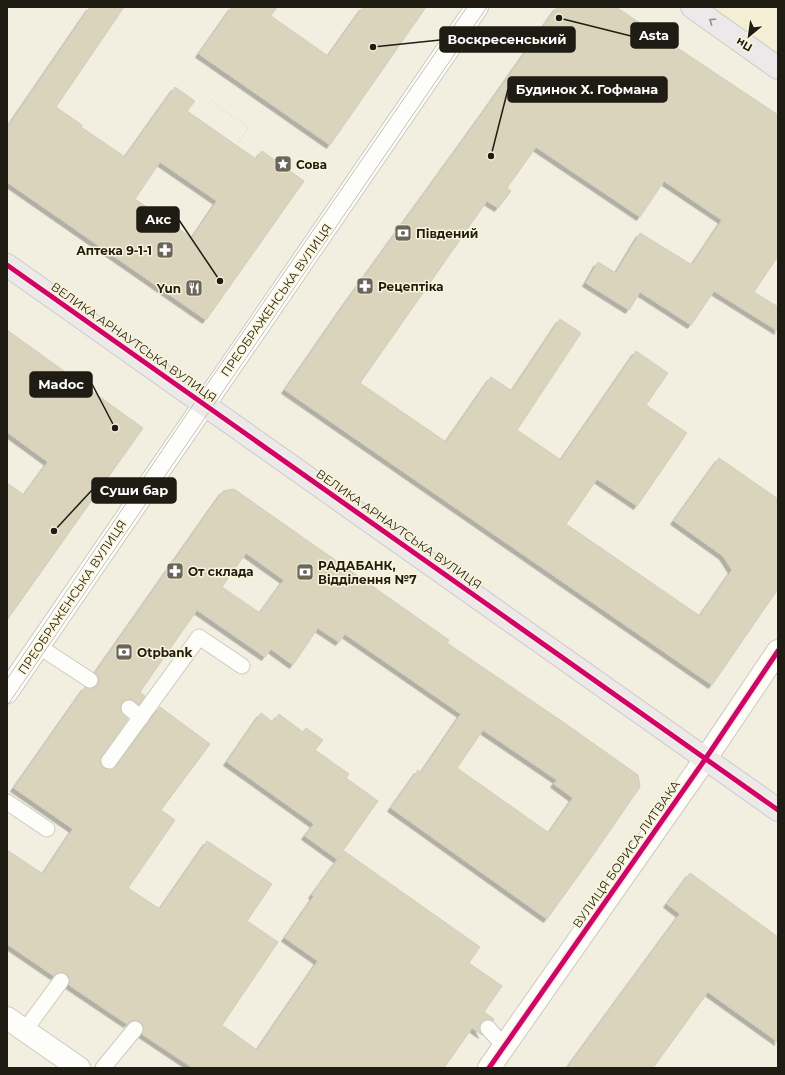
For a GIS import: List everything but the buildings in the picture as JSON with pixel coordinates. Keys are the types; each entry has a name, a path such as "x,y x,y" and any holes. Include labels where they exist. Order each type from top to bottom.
{"main road":[{"name":"ПРЕОБРАЖЕНСЬКА ВУЛИЦЯ","path":"7,692 477,7"},
{"path":"692,7 778,68"},
{"name":"ВЕЛИКА АРНАУТСЬКА ВУЛИЦЯ","path":"7,265 778,810"},
{"name":"ВУЛИЦЯ БОРИСА ЛИТВАКА","path":"489,1068 706,758 778,651"},
{"path":"7,1018 25,1030 67,1065"}],"lane":[{"path":"109,761 200,637 242,666"},
{"path":"38,646 90,680"},
{"path":"129,708 141,718"},
{"path":"7,802 47,830"},
{"path":"25,1030 61,981"},
{"path":"488,1028 504,1046"},
{"path":"103,1068 135,1029"}],"path":[{"path":"211,101 249,128 236,145"}],"shaded area":[{"path":"695,7 778,7 778,66"}],"tram line":[{"path":"7,679 197,399 467,7"},
{"path":"7,706 487,7"}],"cycle path":[{"path":"7,265 778,810"},
{"path":"489,1068 706,758 778,651"}],"place":[{"name":"Asta","path":"559,18"},
{"name":"Воскресенський","path":"373,47"},
{"name":"Будинок Х. Гофмана","path":"491,156"},
{"name":"Сова","path":"283,164"},
{"name":"Південий","path":"403,233"},
{"name":"Аптека 9-1-1","path":"165,250"},
{"name":"Акс","path":"220,281"},
{"name":"Рецептіка","path":"365,286"},
{"name":"Yun","path":"194,288"},
{"name":"Madoc","path":"115,428"},
{"name":"Суши бар","path":"54,531"},
{"name":"От склада","path":"175,571"},
{"name":"РАДАБАНК, Відділення №7","path":"305,572"},
{"name":"Otpbank","path":"124,652"}]}
